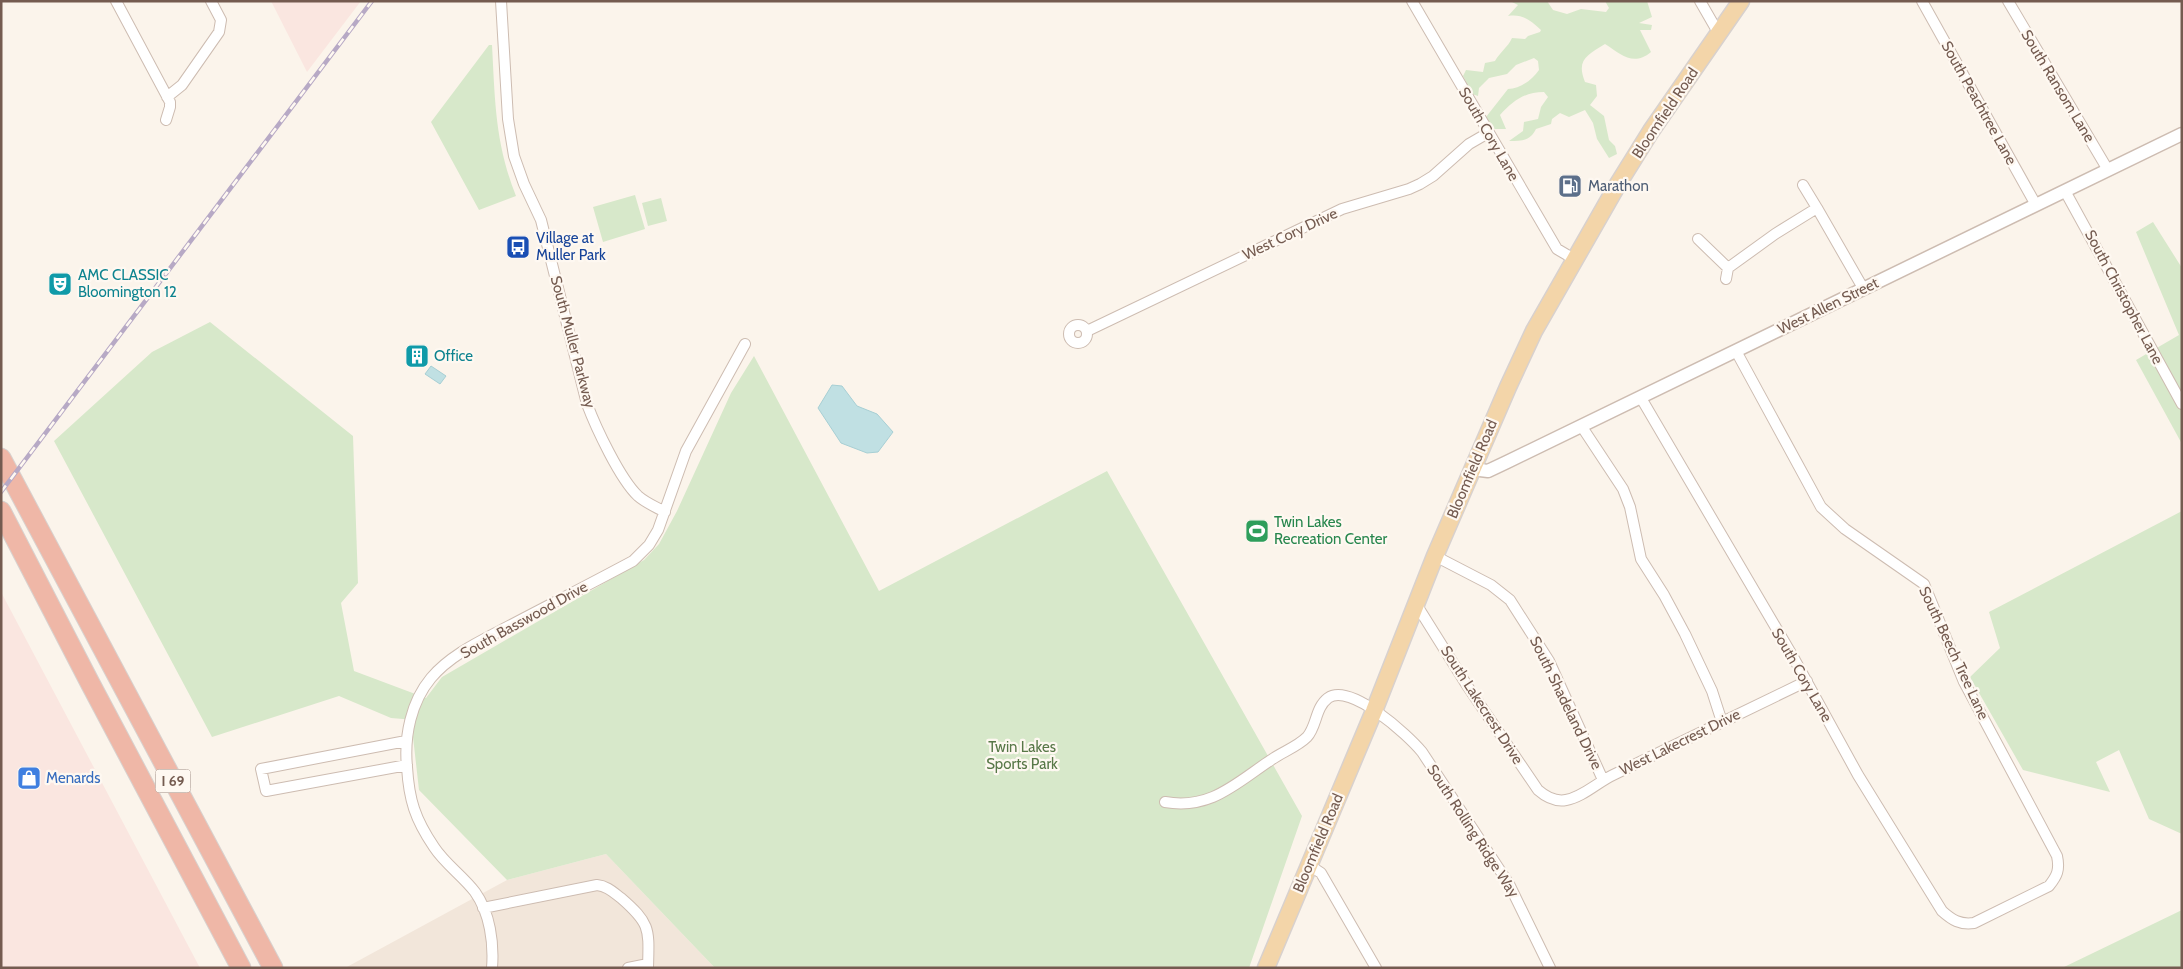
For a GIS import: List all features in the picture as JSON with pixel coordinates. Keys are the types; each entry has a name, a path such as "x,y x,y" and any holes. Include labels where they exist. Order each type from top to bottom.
{"highway":[{"name":"I 69","path":"1,458 273,968"},
{"name":"I 69","path":"1,510 241,968"},
{"path":"1,522 33,569"}],"main road":[{"name":"Bloomfield Road","path":"1266,968 1374,711 1435,556 1534,331 1648,136 1741,1"}],"street":[{"path":"116,1 167,97 170,107 166,120"},
{"path":"167,97 182,85 219,32 221,20 211,1"},
{"name":"South Muller Parkway","path":"501,1 508,119 514,156 524,184 541,220 588,404 598,427 631,488 646,502 665,512"},
{"name":"South Cory Lane","path":"1412,1 1557,249 1574,260"},
{"path":"1700,1 1719,34"},
{"name":"South Peachtree Lane","path":"1922,1 2036,205"},
{"name":"South Ransom Lane","path":"2008,1 2108,170"},
{"name":"West Cory Drive","path":"1087,331 1342,209 1420,184 1433,176 1469,144 1488,133"},
{"name":"West Allen Street","path":"1472,469 1488,471 1582,427 1863,288 2182,134"},
{"path":"1803,185 1863,288"},
{"name":"South Christopher Lane","path":"2065,191 2182,404"},
{"path":"1698,239 1727,274 1775,234 1817,208"},
{"name":"South Basswood Drive","path":"492,968 492,942 483,908 476,893 434,848 417,818 409,796 406,741 411,717 418,699 431,677 457,655 633,561 654,538 686,450 745,344"},
{"name":"South Beech Tree Lane","path":"1736,351 1821,507 1845,530 1924,584 1964,682 2057,856 2059,870 2048,886 1982,920"},
{"name":"South Cory Lane","path":"1641,398 1807,681 1850,760 1906,850 1938,906 1954,921 1966,924 1982,920"},
{"path":"1582,427 1623,489 1630,507 1640,560 1664,595 1685,634 1712,690 1722,722"},
{"name":"South Shadeland Drive","path":"1435,556 1496,588 1515,606 1549,661 1604,780"},
{"name":"South Lakecrest Drive","path":"1416,604 1468,687 1538,790 1554,800"},
{"name":"West Lakecrest Drive","path":"1554,800 1572,798 1604,780 1807,681"},
{"name":"South Rolling Ridge Way","path":"1165,802 1191,804 1208,800 1227,791 1306,738 1312,730 1321,706 1331,696 1347,696 1374,711 1412,739 1422,752 1509,884 1550,968"},
{"path":"406,741 261,769 266,791 407,765"},
{"path":"1309,865 1321,873 1376,968"},
{"path":"483,908 602,885 610,888 642,917 648,931 648,966 628,968"}],"shaded area":[{"path":"271,1 361,1 307,72"},
{"path":"1,592 200,968 1,968"},
{"path":"606,854 715,968 345,968 507,880"}],"green space":[{"path":"1510,1 1547,1 1553,10 1567,14 1581,9 1606,12 1609,8 1605,1 1647,1 1652,17 1639,23 1652,25 1651,30 1640,30 1651,52 1645,56 1633,59 1622,55 1605,44 1588,55 1582,68 1585,82 1596,85 1597,96 1590,105 1604,116 1609,140 1615,146 1617,154 1609,158 1597,139 1593,123 1585,110 1569,117 1560,113 1552,119 1551,124 1536,129 1528,138 1509,141 1523,131 1524,122 1538,119 1541,107 1548,97 1544,92 1525,96 1514,102 1500,115 1506,129 1491,129 1486,117 1508,89 1525,83 1539,70 1538,61 1534,58 1516,65 1507,74 1489,78 1479,88 1478,96 1472,94 1463,76 1466,70 1483,72 1485,63 1495,61 1512,38 1525,39 1540,32 1541,30 1526,18 1508,16 1518,5"},
{"path":"489,45 492,45 495,103 500,139 509,177 516,196 479,210 431,122"},
{"path":"635,195 645,229 603,242 593,207"},
{"path":"661,198 667,221 648,226 642,203"},
{"path":"2153,222 2182,268 2182,444 2136,360 2179,335 2136,232"},
{"name":"Twin Lakes Sports Park","path":"210,322 353,436 358,583 341,603 354,671 426,698 442,677 644,560 659,544 677,511 731,393 754,356 879,591 1107,471 1302,816 1249,968 715,968 606,854 507,880 419,790 413,737 415,720 391,718 339,696 212,737 54,441 152,352"},
{"path":"2182,511 2182,834 2149,819 2119,750 2096,762 2110,792 2023,770 1970,677 2000,648 1989,612"},
{"path":"2182,910 2182,968 2062,968"}],"water":[{"path":"431,366 446,376 440,384 425,374"},
{"path":"832,385 842,386 857,406 877,414 893,432 878,452 867,453 841,443 818,408"}],"railway":[{"path":"1,492 372,1"}],"place":[{"name":"Marathon","path":"1570,186"},
{"name":"Village at Muller Park","path":"518,247"},
{"name":"AMC CLASSIC Bloomington 12","path":"60,284"},
{"name":"Office","path":"417,356"},
{"name":"Twin Lakes Recreation Center","path":"1257,531"},
{"name":"Menards","path":"29,778"}]}
